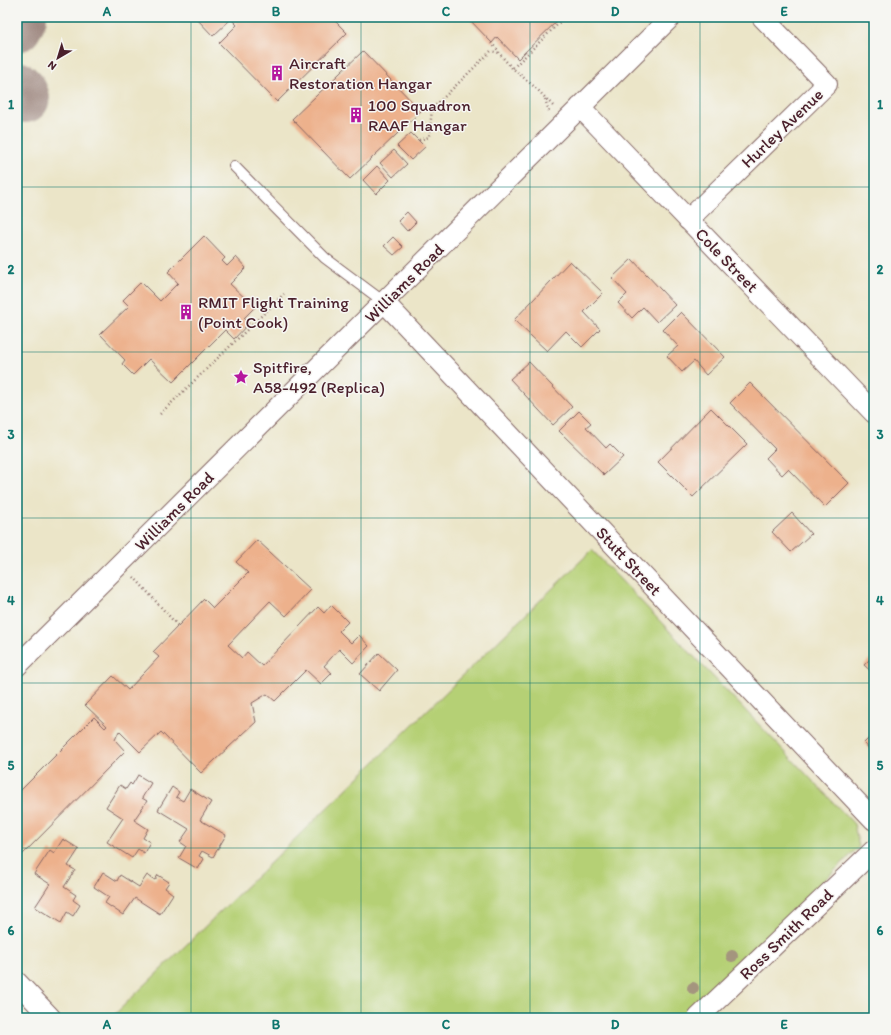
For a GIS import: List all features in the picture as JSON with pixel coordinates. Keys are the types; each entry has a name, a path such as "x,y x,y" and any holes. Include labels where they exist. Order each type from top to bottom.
{"street":[{"name":"Hurley Avenue","path":"688,220 827,84 762,17"},
{"name":"Williams Road","path":"17,666 580,107 665,19"},
{"name":"Cole Street","path":"580,107 874,413"},
{"name":"Stutt Street","path":"384,302 874,820"},
{"name":"Ross Smith Road","path":"698,1018 874,850"},
{"path":"17,982 51,1018"}],"lane":[{"path":"234,166 325,258 384,302"}],"path":[{"path":"513,68 565,17"},
{"path":"491,43 499,50 499,53 513,68 537,89 555,108"},
{"path":"419,140 429,138 432,109 491,51 499,53"},
{"path":"160,414 284,294"},
{"path":"130,572 178,626"}],"green space":[{"path":"592,550 854,824 859,847 681,1018 111,1018"}],"building":[{"name":"Aircraft Restoration Hangar","path":"199,17 331,17 347,33 277,102 219,43 237,25 231,19 213,36 197,19"},
{"path":"467,17 561,17 518,59 497,37 492,43"},
{"name":"100 Squadron RAAF Hangar","path":"363,51 421,111 350,179 292,119"},
{"path":"411,133 425,147 411,160 397,146"},
{"path":"394,150 407,164 393,177 380,163"},
{"path":"377,166 390,180 376,194 363,180"},
{"path":"407,212 416,222 407,231 398,221"},
{"name":"RMIT Flight Training (Point Cook)","path":"204,236 225,258 222,261 227,266 236,257 246,268 230,284 248,301 252,297 258,304 244,318 249,323 234,339 225,330 173,382 149,359 133,375 122,364 125,360 100,334 129,306 123,300 141,282 160,301 178,283 168,272"},
{"path":"393,237 403,247 394,255 384,246"},
{"path":"632,259 675,305 657,322 643,307 632,318 618,303 627,294 612,278"},
{"path":"570,261 603,293 584,312 600,329 582,347 566,331 547,351 514,320"},
{"path":"681,312 725,357 706,375 694,361 682,372 667,356 678,346 663,330"},
{"path":"529,362 572,407 553,425 510,379"},
{"path":"750,383 849,483 825,507 788,469 782,475 766,458 775,449 730,403"},
{"path":"711,408 747,444 693,497 658,462"},
{"path":"579,411 591,423 586,427 606,448 610,444 623,457 604,475 559,431"},
{"path":"792,513 811,534 791,552 772,532"},
{"path":"257,540 311,590 286,616 270,601 228,645 242,658 247,652 262,666 318,607 324,613 331,605 348,622 339,631 351,643 359,635 369,646 353,663 339,649 324,666 332,673 321,684 306,670 275,701 267,694 252,703 256,722 201,773 161,732 140,752 119,731 115,740 125,751 17,860 17,794 94,717 105,728 107,726 85,705 113,676 128,690 159,657 153,652 204,599 213,608 248,573 236,562"},
{"path":"379,653 397,670 379,691 360,674"},
{"path":"874,655 874,674 864,665"},
{"path":"874,733 874,754 864,743"},
{"path":"138,775 151,783 142,798 147,801 134,820 148,829 143,838 150,842 144,853 138,849 132,858 107,842 123,818 106,807 120,785 126,789 130,783 132,785"},
{"path":"172,787 179,792 176,797 183,801 190,789 211,802 200,820 226,835 213,857 202,851 199,856 204,859 198,869 179,858 186,846 180,842 189,829 158,810"},
{"path":"63,839 79,849 68,866 75,870 64,887 76,895 73,900 80,905 73,916 67,912 61,923 35,907 50,884 34,874 50,850 54,853"},
{"path":"103,872 117,881 120,875 139,887 147,875 155,880 158,875 169,882 165,888 173,894 160,914 135,898 123,915 105,903 109,897 94,887"}],"taxiway":[{"path":"17,27 22,17"},
{"path":"17,86 22,91 25,98"}],"place":[{"name":"Aircraft Restoration Hangar","path":"277,73"},
{"name":"100 Squadron RAAF Hangar","path":"356,115"},
{"name":"RMIT Flight Training (Point Cook)","path":"186,312"},
{"name":"Spitfire, A58-492 (Replica)","path":"241,377"}]}
